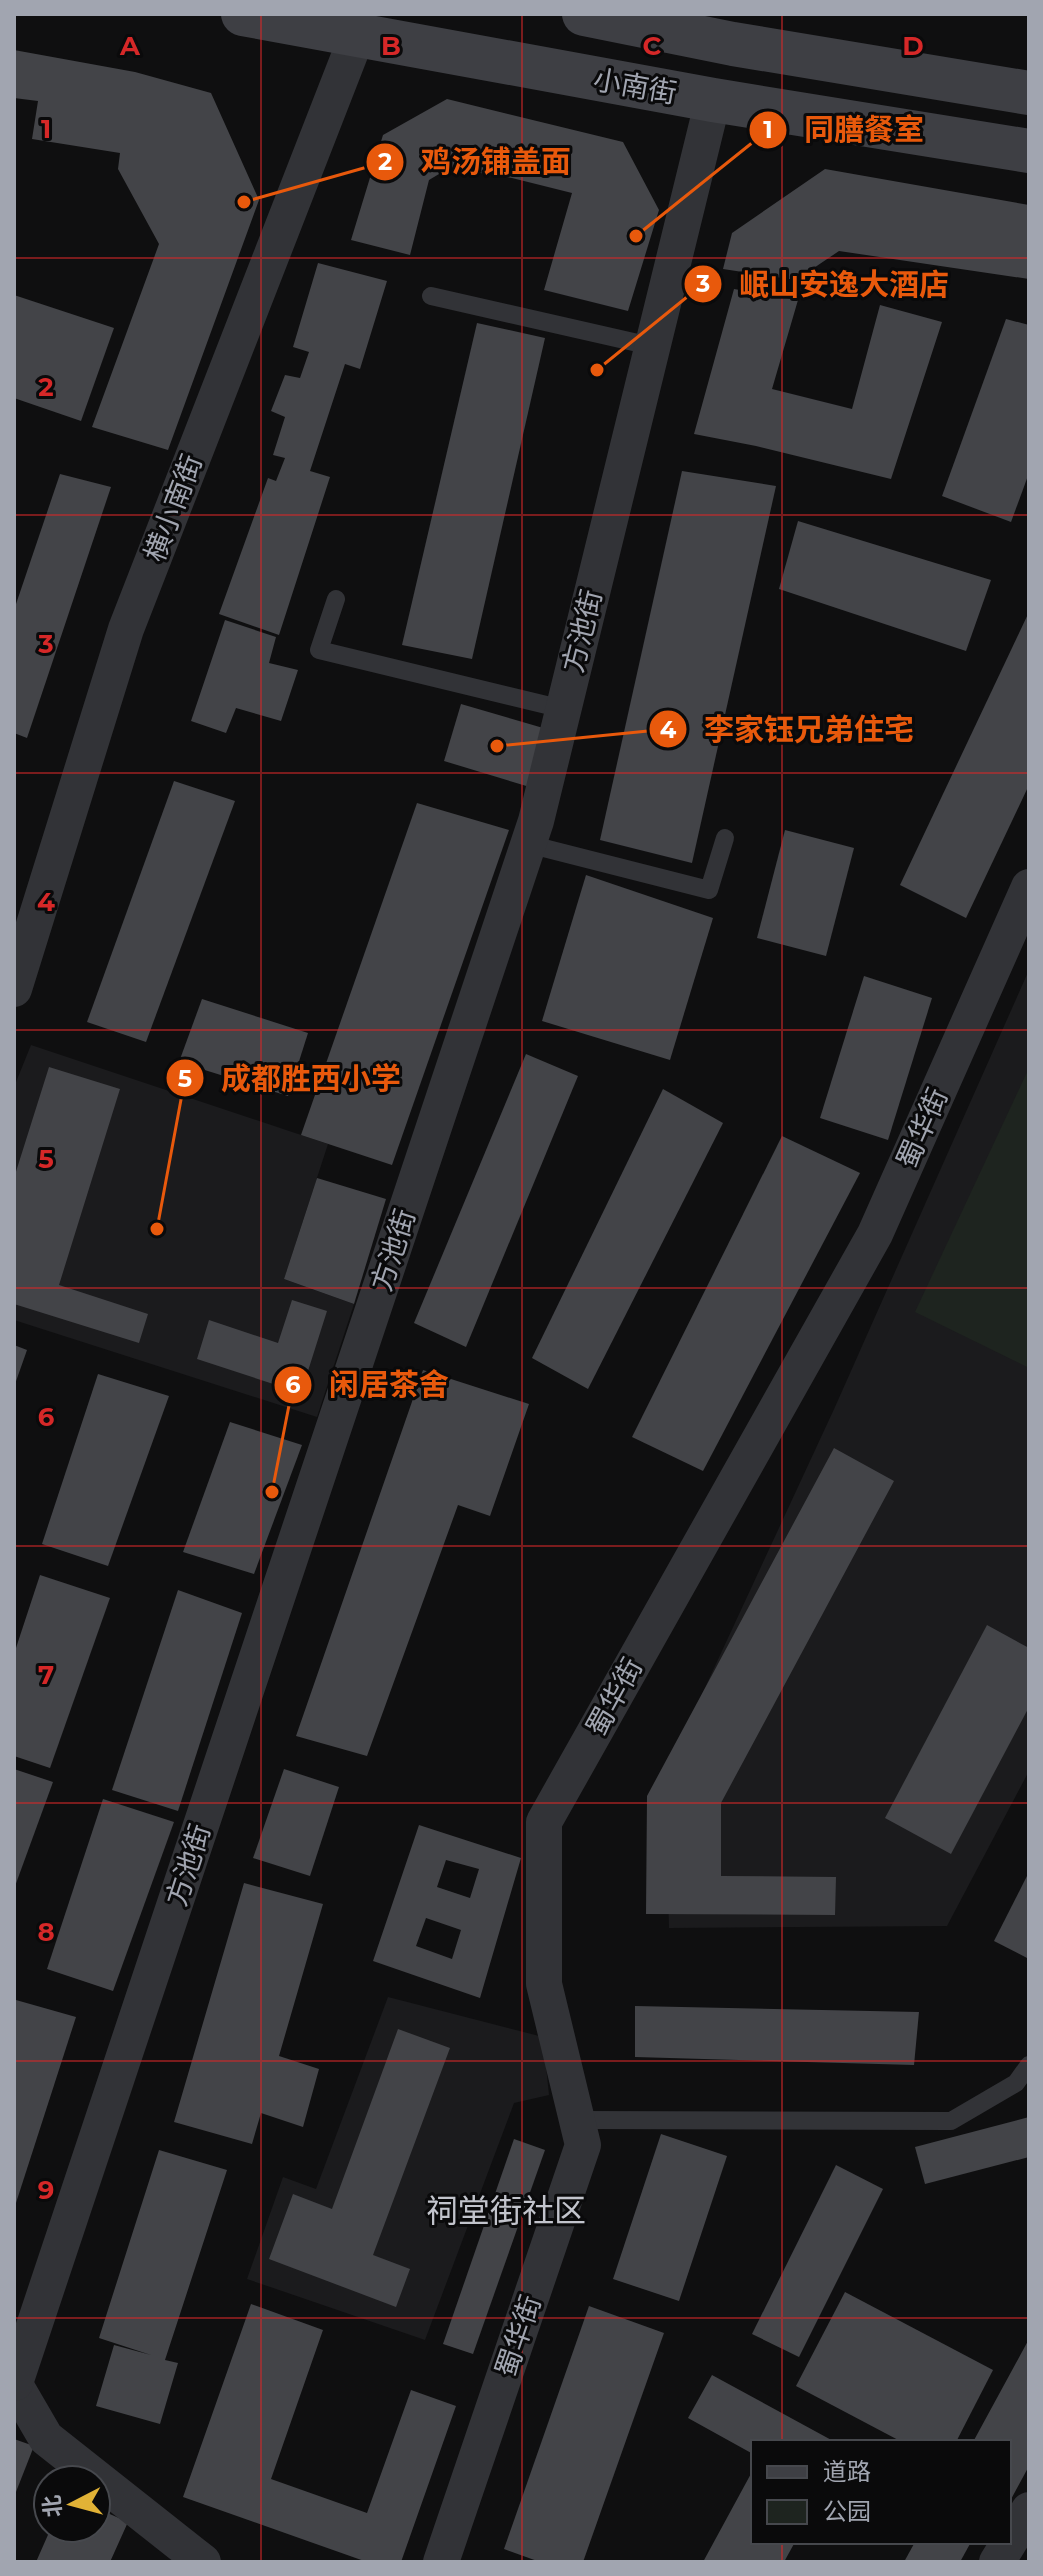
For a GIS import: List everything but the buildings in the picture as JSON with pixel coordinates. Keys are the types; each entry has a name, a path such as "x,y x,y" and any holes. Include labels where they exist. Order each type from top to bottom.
{"main road":[{"name":"小南街","path":"243,14 713,100 1029,151"},
{"path":"584,14 733,44 1029,93"}],"street":[{"name":"横小南街","path":"14,989 126,629 357,36"},
{"name":"方池街","path":"14,2383 536,821 713,100"},
{"name":"蜀华街","path":"441,2562 583,2145 544,1984 544,1822 875,1234 1029,887"},
{"path":"14,2383 46,2438 203,2562"},
{"path":"1011,2539 1029,2510"},
{"path":"997,2562 1008,2544"}],"lane":[{"path":"431,296 651,346"},
{"path":"336,599 319,650 563,709"},
{"path":"528,844 709,890 725,838"},
{"path":"577,2120 951,2121 1016,2083 1029,2065"}],"shaded area":[{"path":"1029,970 1029,1771 947,1926 669,1928 665,1774 835,1407"},
{"path":"31,1045 328,1144 284,1279 354,1304 317,1417 14,1320 14,1087"},
{"path":"388,1997 543,2037 549,2095 514,2103 425,2340 247,2279 283,2177 316,2189"}],"green space":[{"path":"1029,1068 1029,1368 915,1312"}],"place":[{"name":"鸡汤铺盖面","path":"244,202"},
{"name":"同膳餐室","path":"636,236"},
{"name":"岷山安逸大酒店","path":"597,370"},
{"name":"李家钰兄弟住宅","path":"497,746"},
{"name":"成都胜西小学","path":"157,1229"},
{"name":"闲居茶舍","path":"272,1492"}],"district":[{"name":"祠堂街社区","path":"506,2211"}]}
